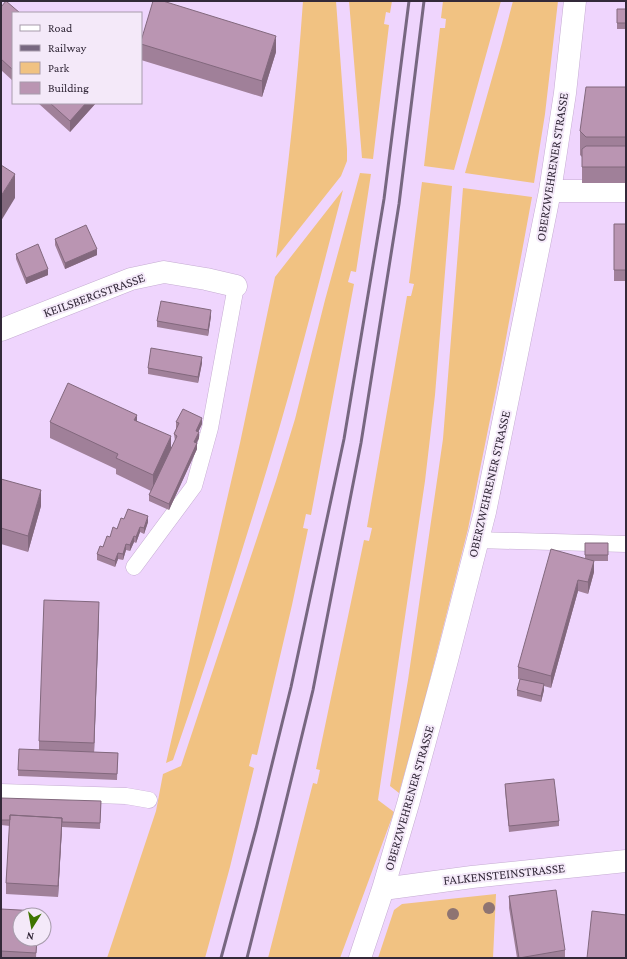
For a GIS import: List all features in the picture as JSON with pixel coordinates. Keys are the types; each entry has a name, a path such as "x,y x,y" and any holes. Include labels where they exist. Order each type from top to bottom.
{"street":[{"name":"OBERZWEHRENER STRASSE","path":"360,958 383,889 408,804 485,512 550,191 564,100 575,1"},
{"path":"550,191 626,191"},
{"name":"KEILSBERGSTRASSE","path":"1,330 131,279 164,272 236,286"},
{"name":"FALKENSTEINSTRASSE","path":"383,889 472,877 626,861"}],"lane":[{"path":"134,567 194,486 210,428 236,286"},
{"path":"477,540 626,544"},
{"path":"1,792 126,796 149,800"}],"green space":[{"path":"303,1 336,1 347,161 341,176 276,258 292,130"},
{"path":"349,1 392,1 390,13 386,12 384,24 389,25 373,159 362,158"},
{"path":"443,1 501,1 454,170 424,166 440,28 445,28 446,19 441,18"},
{"path":"513,1 558,1 545,114 534,183 465,173"},
{"path":"360,173 371,174 356,272 351,271 348,282 354,284 311,515 306,514 303,528 308,529 292,605 257,755 252,754 249,766 254,768 230,867 205,958 107,958 156,811 163,774 181,766 276,481 295,419 325,300"},
{"path":"422,182 452,186 435,395 425,481 378,800 394,812 340,958 268,958 313,783 317,784 320,770 316,769 364,540 369,541 372,528 367,527 407,296 411,296 414,284 409,283"},
{"path":"463,188 532,197 502,360 468,529 420,719 399,793 390,786 408,680 443,439"},
{"path":"343,190 296,370 254,512 215,637 173,760 166,763 240,443 275,277"},
{"path":"496,894 493,958 378,958 394,910 402,904"}],"building":[{"path":"6,1 19,12 12,12 12,69 1,59 1,7"},
{"path":"153,1 163,1 276,36 262,81 142,44 142,38"},
{"path":"617,9 626,9 626,23 617,23"},
{"path":"586,87 626,87 626,137 586,137 580,131"},
{"path":"51,104 85,104 70,121"},
{"path":"586,146 626,146 626,167 582,167 582,149"},
{"path":"1,165 15,174 1,196"},
{"path":"614,224 626,224 626,270 614,270"},
{"path":"86,225 97,249 65,263 55,239"},
{"path":"38,244 48,269 26,278 16,254"},
{"path":"161,301 211,310 208,330 157,321"},
{"path":"151,348 202,357 198,377 148,368"},
{"path":"68,383 137,415 134,420 171,436 153,475 116,458 118,454 50,422"},
{"path":"183,409 202,418 196,431 199,432 194,442 197,443 169,504 149,495 177,436 174,434 179,423 176,422"},
{"path":"1,479 41,490 28,536 1,528"},
{"path":"128,509 148,516 144,528 140,527 136,537 134,536 130,545 126,544 123,554 118,553 115,561 97,554 100,546 103,547 107,536 110,537 113,527 117,529 121,518 124,519"},
{"path":"585,543 608,543 608,555 585,555"},
{"path":"551,549 594,561 588,582 578,580 551,676 518,667"},
{"path":"44,600 99,602 94,743 39,741"},
{"path":"520,679 544,684 541,696 517,690"},
{"path":"19,749 118,753 117,774 18,770"},
{"path":"554,779 559,821 509,826 505,784"},
{"path":"1,798 101,801 100,823 62,822 62,818 10,815 10,820 1,820"},
{"path":"10,815 62,818 58,886 6,883"},
{"path":"556,890 565,950 519,958 509,896"},
{"path":"1,909 12,910 12,947 36,947 36,953 1,951"},
{"path":"592,911 626,915 626,958 587,958"}],"railway":[{"path":"221,958 256,829 291,687 344,439 384,199 409,1"},
{"path":"247,958 313,690 361,443 399,204 424,1"}]}
